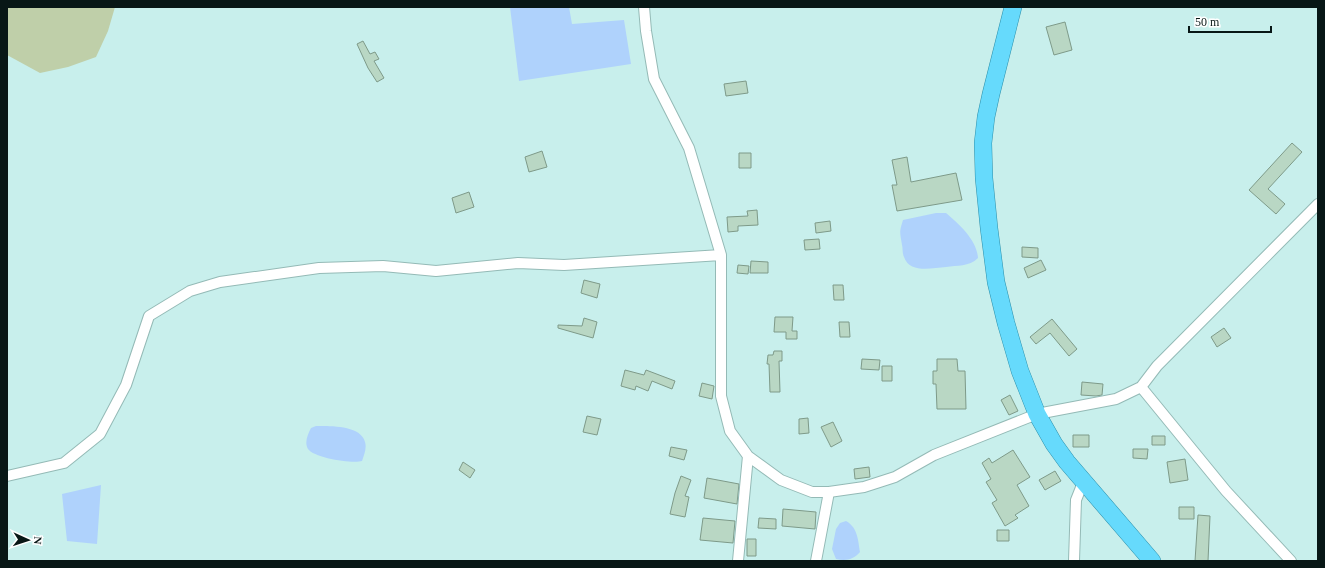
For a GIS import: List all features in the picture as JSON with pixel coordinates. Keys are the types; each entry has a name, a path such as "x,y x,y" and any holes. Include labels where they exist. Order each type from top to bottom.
{"highway":[{"path":"1012,7 990,94 983,143 984,178 996,282 1020,371 1037,414 1063,456 1152,561"}],"street":[{"path":"644,7 654,79 689,148 721,255 721,396 730,431 748,456 781,480 812,492 829,492 864,487 895,477 934,455 1037,414 1116,399 1141,387 1157,366 1318,204"},
{"path":"7,476 64,463 100,434 126,385 150,316 190,291 205,286 220,282 319,268 383,266 436,271 518,264 564,265 721,255"},
{"path":"1141,387 1226,491 1291,561"},
{"path":"738,561 748,456"},
{"path":"1074,561 1076,500 1084,480"},
{"path":"816,561 829,492"}],"green space":[{"path":"7,7 115,7 108,31 96,57 68,67 40,73 7,55"}],"water":[{"path":"510,7 569,7 572,24 624,20 631,64 519,81"},
{"path":"936,213 946,213 962,227 971,239 977,251 978,258 971,263 959,266 928,269 916,268 907,262 903,254 900,235 903,220"},
{"path":"316,426 351,429 357,432 362,436 366,444 362,461 351,462 325,458 308,449 306,441 308,435 311,428"},
{"path":"101,485 97,544 67,541 62,494"},
{"path":"846,521 855,531 860,552 855,557 849,559 836,559 832,549 836,529 840,523"}],"building":[{"path":"1065,22 1072,50 1054,55 1046,27"},
{"path":"363,41 370,54 375,52 379,59 374,61 384,78 377,82 368,68 357,44"},
{"path":"746,81 748,93 726,96 724,84"},
{"path":"1292,143 1302,152 1268,189 1285,204 1276,214 1249,190"},
{"path":"542,151 547,167 529,172 525,157"},
{"path":"739,153 751,153 751,168 739,168"},
{"path":"907,157 911,182 956,173 962,200 897,211 892,185 897,185 892,160"},
{"path":"469,192 474,207 456,213 452,198"},
{"path":"757,210 758,225 738,226 738,231 728,232 727,217 748,216 747,211"},
{"path":"830,221 831,231 816,233 815,223"},
{"path":"819,239 820,249 805,250 804,240"},
{"path":"1022,247 1038,248 1038,258 1022,257"},
{"path":"1041,260 1046,270 1028,278 1024,268"},
{"path":"751,261 768,262 768,273 750,273"},
{"path":"738,265 749,266 748,274 737,273"},
{"path":"584,280 600,284 597,298 581,293"},
{"path":"833,285 843,285 844,300 834,300"},
{"path":"775,317 793,317 792,331 797,331 797,339 786,339 786,332 774,332"},
{"path":"584,318 597,322 593,338 558,328 558,325 582,326"},
{"path":"1052,319 1077,349 1069,356 1050,333 1036,344 1030,337"},
{"path":"839,322 849,322 850,337 840,337"},
{"path":"1224,328 1231,338 1217,347 1211,337"},
{"path":"774,351 782,351 782,361 779,361 780,392 770,392 769,364 767,364 768,355 773,355"},
{"path":"862,359 880,360 879,370 861,369"},
{"path":"937,359 957,359 958,371 965,371 966,409 937,409 936,384 933,384 933,371 937,371"},
{"path":"882,366 892,366 892,381 882,381"},
{"path":"625,370 644,375 646,370 675,381 672,389 652,381 648,391 636,386 635,390 621,386"},
{"path":"1082,382 1103,384 1102,395 1081,395"},
{"path":"702,383 714,386 712,399 699,396"},
{"path":"1010,395 1018,411 1009,415 1001,400"},
{"path":"587,416 601,419 597,435 583,432"},
{"path":"808,418 809,433 799,434 799,419"},
{"path":"833,422 842,441 831,447 821,427"},
{"path":"1073,435 1089,435 1089,447 1073,447"},
{"path":"1152,436 1165,436 1165,445 1152,445"},
{"path":"671,447 687,450 684,460 669,456"},
{"path":"1133,449 1148,449 1147,459 1133,458"},
{"path":"1013,450 1030,477 1017,485 1029,506 1015,515 1018,518 1005,526 992,503 997,500 986,482 991,479 982,463 989,458 992,463"},
{"path":"1185,459 1188,480 1170,483 1167,462"},
{"path":"463,462 475,470 470,478 459,470"},
{"path":"869,467 870,477 855,479 854,469"},
{"path":"1055,471 1061,481 1045,490 1039,480"},
{"path":"681,476 691,480 685,496 689,497 685,517 670,514"},
{"path":"707,478 739,484 737,504 704,498"},
{"path":"1179,507 1194,507 1194,519 1179,519"},
{"path":"783,509 816,512 815,529 782,526"},
{"path":"1198,515 1210,516 1208,561 1195,561"},
{"path":"703,518 735,521 733,543 700,540"},
{"path":"759,518 776,519 776,529 758,528"},
{"path":"997,530 1009,530 1009,541 997,541"},
{"path":"747,539 756,539 756,556 747,556"}]}
